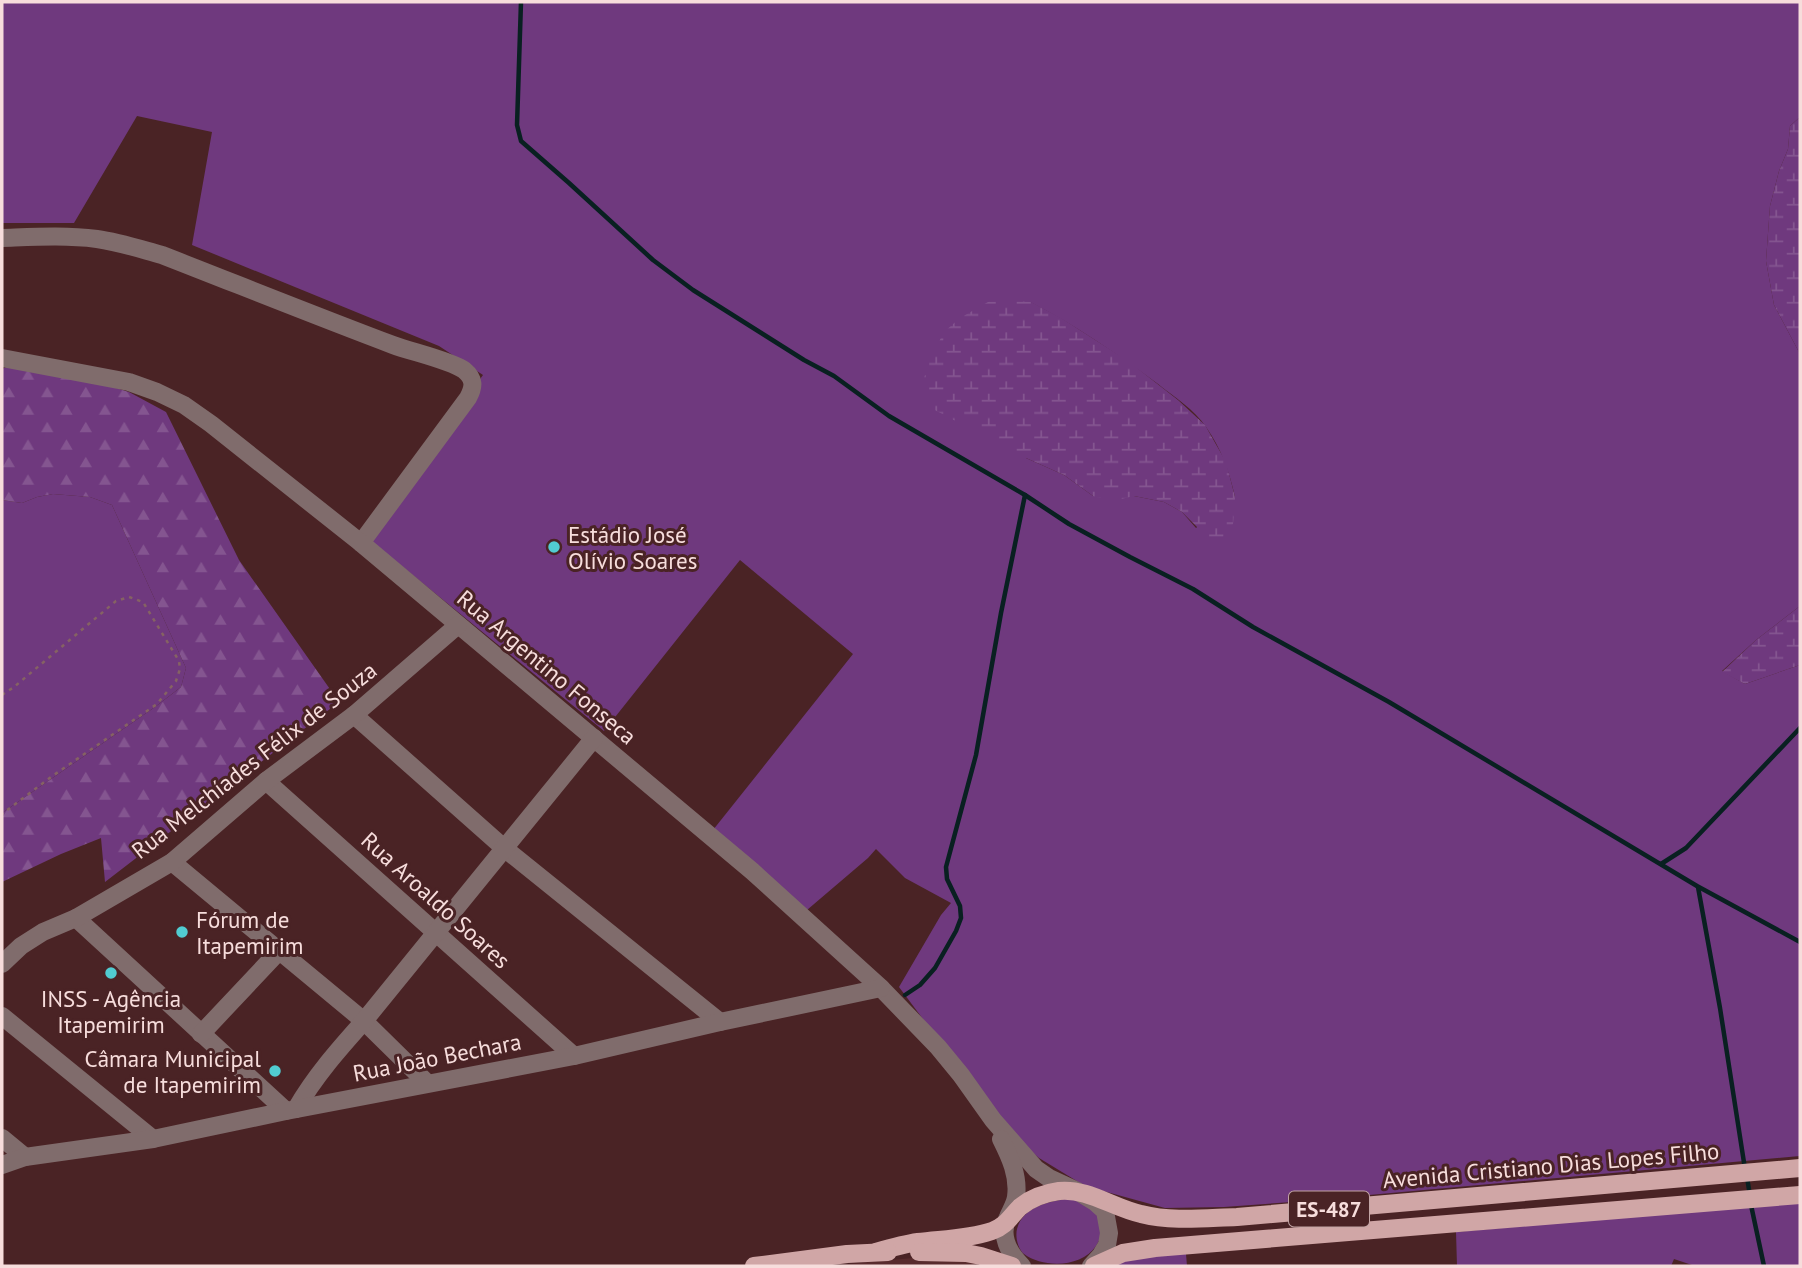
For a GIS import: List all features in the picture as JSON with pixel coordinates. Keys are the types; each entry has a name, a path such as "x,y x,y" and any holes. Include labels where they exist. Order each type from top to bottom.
{"main road":[{"name":"Avenida Cristiano Dias Lopes Filho","path":"876,1252 917,1242 995,1230 1005,1225 1020,1207 1038,1196 1059,1191 1077,1191 1161,1219 1198,1218 1264,1215 1800,1168"},
{"name":"ES-487","path":"1093,1266 1123,1253 1155,1248 1800,1195"},
{"name":"ES-487","path":"754,1266 876,1252 967,1253 1012,1266"}],"street":[{"path":"2,238 65,237 97,240 162,255 394,345 456,366 468,373 473,384 468,398 361,542"},
{"name":"Rua Argentino Fonseca","path":"2,358 129,382 184,405 211,424 361,542 752,871 881,988 938,1047 993,1120"},
{"name":"Rua Melchíades Félix de Souza","path":"2,964 21,946 43,932 76,918 172,862 266,781 354,715 458,625"},
{"path":"354,715 504,848 720,1022"},
{"path":"76,918 201,1034 291,1110 594,738"},
{"name":"Rua Aroaldo Soares","path":"266,781 574,1056"},
{"path":"172,862 364,1021 427,1083"},
{"path":"201,1034 280,950"},
{"name":"Rua João Bechara","path":"2,1165 25,1157 153,1139 574,1056 881,988"},
{"path":"2,1016 153,1139"},
{"path":"993,1120 1036,1169 1100,1206 1107,1218 1109,1233 1107,1245 1093,1266"},
{"path":"993,1120 1010,1157 1017,1184 1016,1198 1005,1225 1005,1239 1014,1258 1022,1266"},
{"path":"2,1138 25,1157"}],"path":[{"path":"2,695 116,601 129,597 143,602 179,661 180,669 176,681 157,704 2,814"}],"shaded area":[{"path":"934,1256 985,1266 827,1266"}],"green space":[{"path":"2,2 1800,2 1800,117 1790,126 1788,149 1770,206 1766,261 1774,305 1800,354 1800,606 1722,671 1745,684 1800,665 1800,1156 1224,1207 1165,1208 1085,1186 1039,1158 1006,1130 899,987 941,915 951,903 905,878 876,849 807,910 713,830 853,654 740,560 604,731 366,537 483,375 439,346 192,245 212,132 137,116 74,223 2,223","holes":["1030,302 1127,362 1196,415 1221,452 1235,497 1196,528 1182,512 1164,502 1134,496 1093,496 1064,475 1026,458"]},
{"path":"1800,117 1800,354 1774,305 1766,261 1770,206 1788,149 1790,126"},
{"path":"988,302 1031,302 1061,318 1128,361 1205,425 1226,462 1235,497 1233,524 1224,537 1208,538 1182,512 1164,502 1134,496 1112,501 1093,496 1064,475 929,407 923,382 929,361 944,332 960,318"},
{"path":"9,366 81,377 129,392 166,412 239,560 339,702 105,882 101,838 2,882 2,813 181,687 186,668 112,505 90,497 53,494 22,503 2,500 2,369"},
{"path":"53,494 90,497 112,505 186,668 181,687 2,813 2,500 22,503"},
{"path":"1800,606 1800,665 1745,684 1722,672 1756,640"},
{"path":"1070,1198 1090,1208 1104,1226 1096,1246 1081,1258 1061,1264 1041,1262 1024,1254 1016,1232 1020,1221 1038,1206"},
{"path":"1800,1201 1800,1266 1695,1266 1674,1259 1671,1266 1457,1266 1456,1232"},
{"path":"1186,1254 1187,1266 1105,1266 1134,1258"}],"waterway":[{"path":"521,2 517,125 521,141 653,260 693,290 834,376 889,416 1025,495 1069,524 1193,589 1253,627 1389,702 1697,886 1800,942"},
{"path":"905,995 920,985 935,968 961,918 960,906 947,879 946,867 976,755 1025,495"},
{"path":"1661,864 1686,848 1800,728"},
{"path":"1698,887 1745,1169"},
{"path":"1747,1177 1750,1196"},
{"path":"1751,1205 1764,1266"}],"place":[{"name":"Estádio José Olívio Soares","path":"554,547"},
{"name":"Fórum de Itapemirim","path":"182,932"},
{"name":"INSS - Agência Itapemirim","path":"111,973"},
{"name":"Câmara Municipal de Itapemirim","path":"275,1071"}]}
